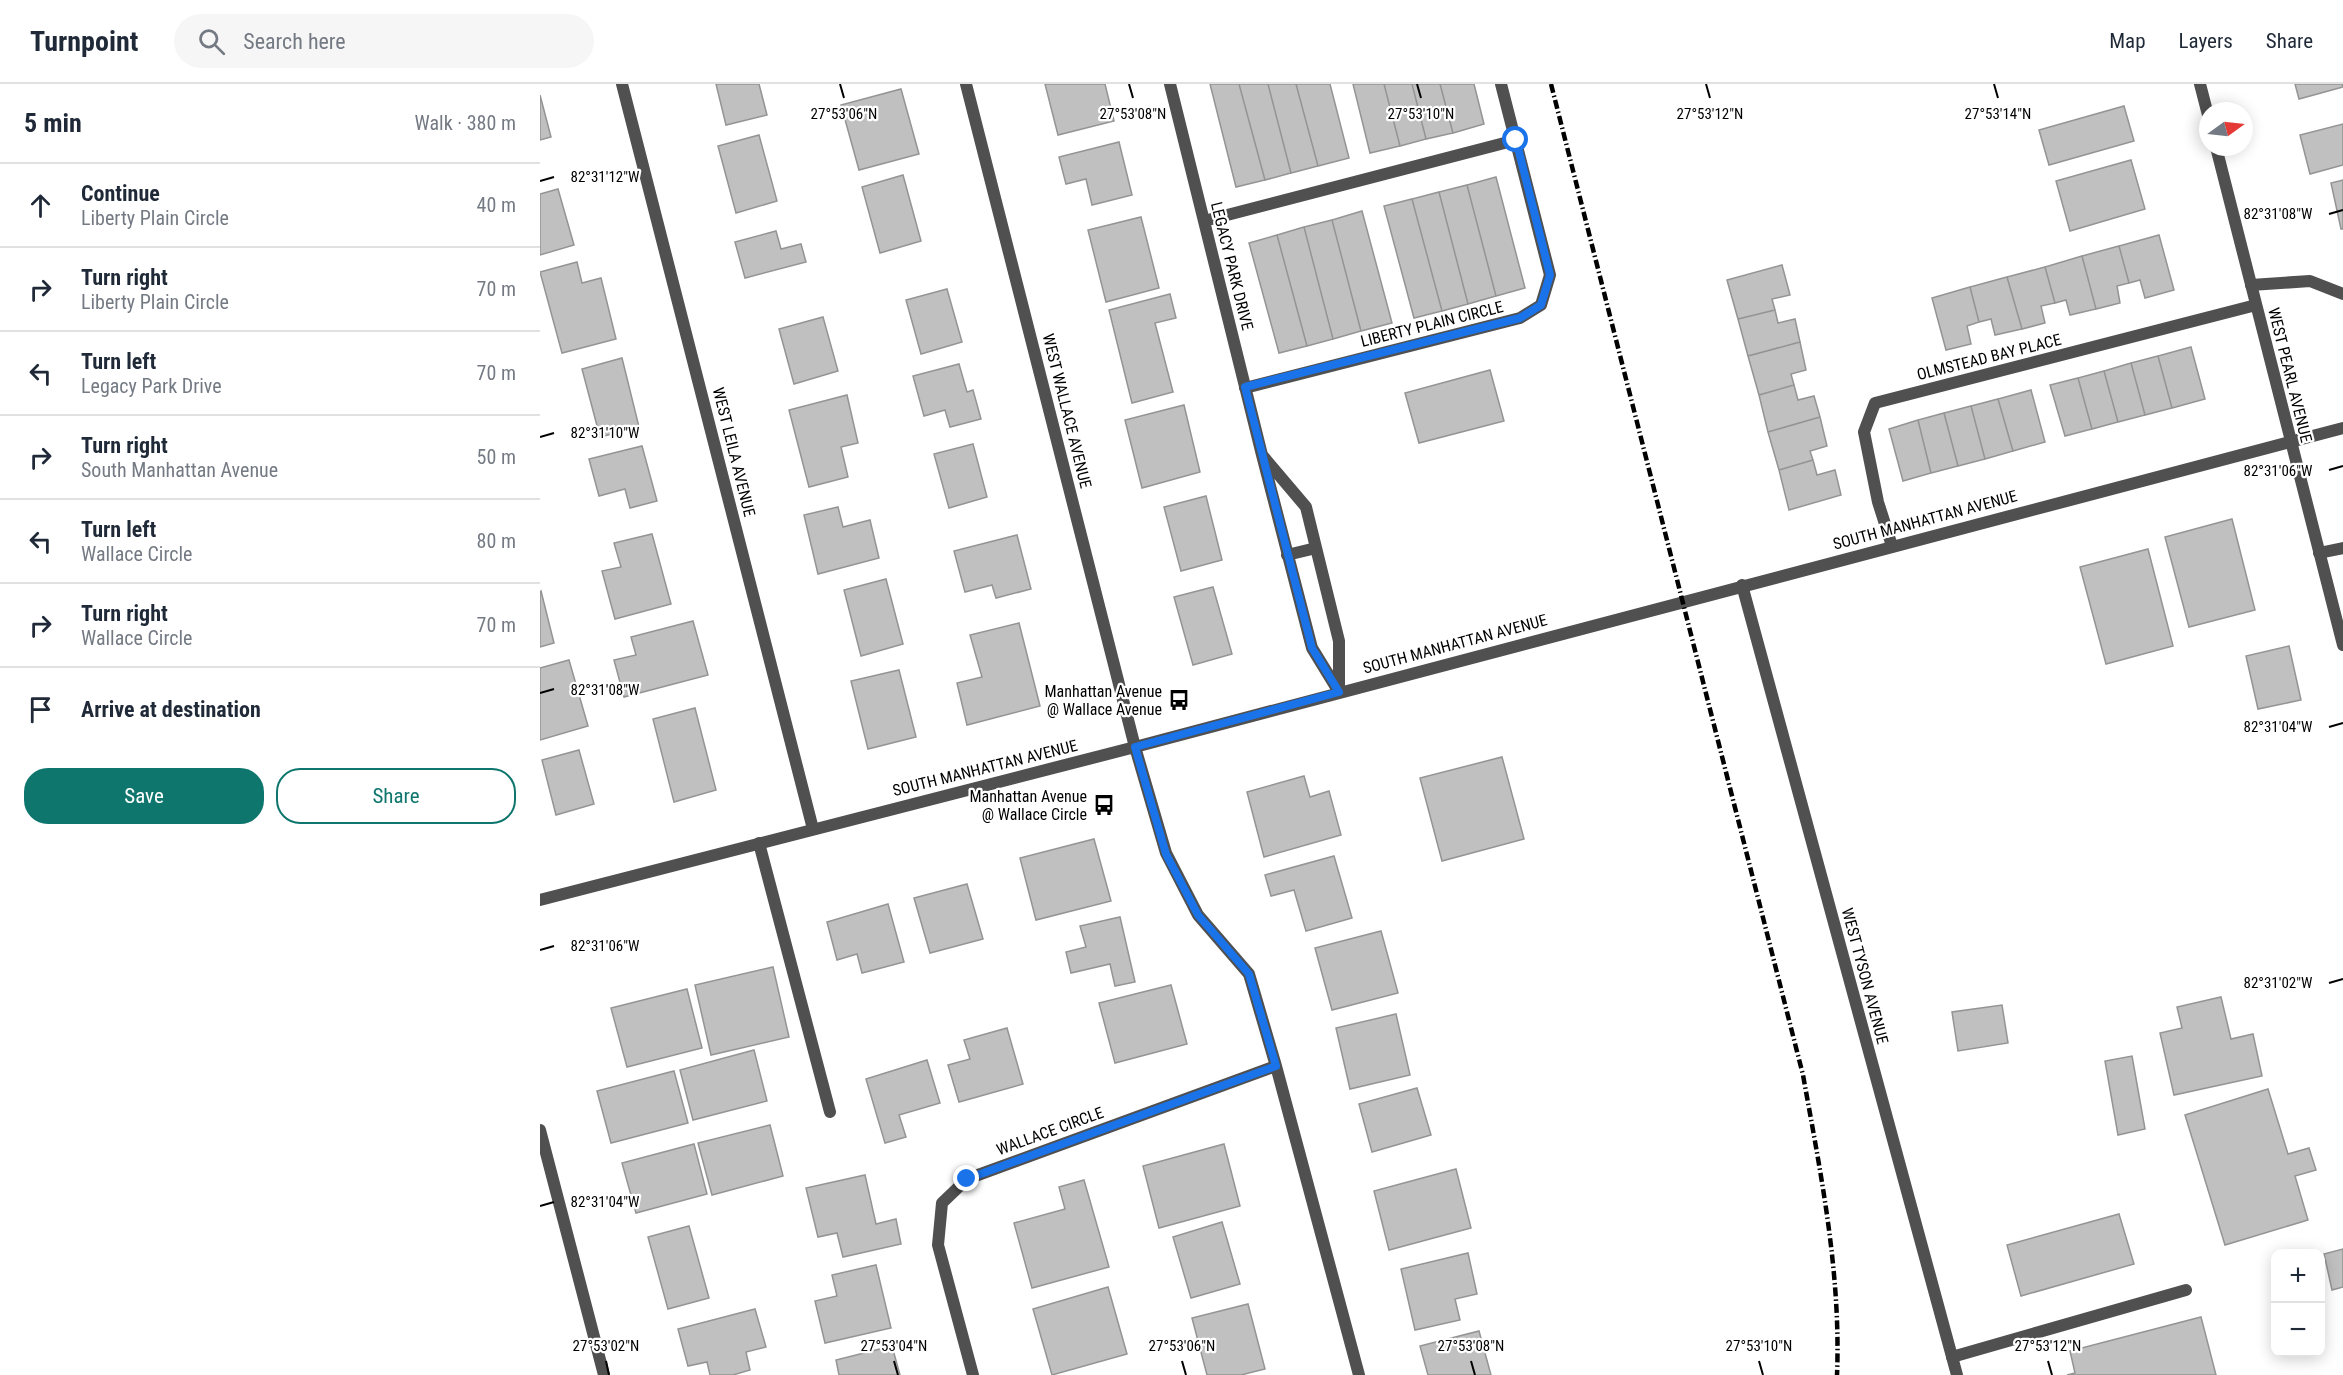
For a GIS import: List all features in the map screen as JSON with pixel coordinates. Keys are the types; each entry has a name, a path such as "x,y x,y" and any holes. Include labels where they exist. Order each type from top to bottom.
{"street":[{"name":"WEST LEILA AVENUE","path":"622,84 813,829"},
{"name":"WEST WALLACE AVENUE","path":"966,84 1135,747"},
{"name":"LEGACY PARK DRIVE","path":"1170,84 1312,648 1339,692"},
{"name":"LIBERTY PLAIN CIRCLE","path":"1245,387 1520,318 1541,305 1550,275 1502,84"},
{"path":"2200,84 2205,102"},
{"path":"1204,221 1516,140"},
{"name":"WEST PEARL AVENUE","path":"2218,156 2343,645"},
{"path":"2251,285 2310,281 2343,294"},
{"name":"OLMSTEAD BAY PLACE","path":"1892,546 1878,502 1864,432 1875,403 2256,305"},
{"name":"SOUTH MANHATTAN AVENUE","path":"540,900 1135,747 2343,428"},
{"name":"LEGACY PARK DRIVE","path":"1262,455 1306,507 1339,640 1339,692"},
{"path":"1287,555 1316,548"},
{"path":"2319,553 2343,548"},
{"name":"WEST TYSON AVENUE","path":"1742,585 1957,1375"},
{"path":"1135,747 1166,854 1198,915 1249,974 1359,1375"},
{"path":"759,843 830,1112"},
{"name":"WALLACE CIRCLE","path":"973,1375 938,1245 942,1203 967,1179 1276,1066"},
{"path":"540,1130 604,1375"},
{"path":"1952,1357 2186,1290"}],"building":[{"path":"716,84 759,84 767,115 726,125"},
{"path":"1045,84 1105,84 1114,121 1058,135"},
{"path":"1210,84 1239,84 1265,180 1236,187"},
{"path":"1239,84 1268,84 1291,173 1265,180"},
{"path":"1268,84 1296,84 1318,166 1291,173"},
{"path":"1296,84 1330,84 1349,158 1318,166"},
{"path":"1353,84 1384,84 1400,146 1370,153"},
{"path":"1384,84 1412,84 1426,139 1400,146"},
{"path":"1412,84 1440,84 1453,133 1426,139"},
{"path":"1440,84 1474,84 1484,124 1453,133"},
{"path":"2295,84 2342,84 2343,87 2299,99"},
{"path":"901,89 919,154 859,170 841,105"},
{"path":"540,95 551,137 540,140"},
{"path":"2124,106 2134,141 2049,165 2039,130"},
{"path":"2343,124 2343,165 2310,174 2300,135"},
{"path":"759,135 777,201 736,213 718,146"},
{"path":"1119,142 1132,195 1092,205 1086,179 1066,184 1059,157"},
{"path":"2131,160 2145,209 2070,231 2056,181"},
{"path":"903,175 921,241 880,253 862,187"},
{"path":"1496,177 1525,288 1496,296 1467,185"},
{"path":"2343,180 2343,229 2341,229 2331,183"},
{"path":"1467,185 1496,296 1468,304 1439,192"},
{"path":"558,189 574,245 540,255 540,194"},
{"path":"1439,192 1468,304 1442,311 1412,199"},
{"path":"1412,199 1442,311 1414,318 1384,206"},
{"path":"1362,211 1392,323 1361,331 1332,220"},
{"path":"1141,217 1159,288 1106,302 1088,230"},
{"path":"1332,220 1361,331 1333,339 1304,227"},
{"path":"1304,227 1333,339 1307,346 1277,235"},
{"path":"776,231 781,249 801,244 806,262 745,278 735,242"},
{"path":"1277,235 1307,346 1279,353 1249,243"},
{"path":"2159,235 2174,290 2145,298 2140,280 2129,283 2119,246"},
{"path":"2119,246 2129,283 2117,286 2120,303 2096,309 2082,256"},
{"path":"2082,256 2096,309 2070,315 2066,300 2055,303 2045,267"},
{"path":"577,262 582,283 601,278 616,339 562,353 540,272"},
{"path":"1782,265 1790,295 1772,299 1775,310 1738,319 1727,280"},
{"path":"2045,267 2055,303 2041,306 2045,323 2022,329 2007,277"},
{"path":"2007,277 2022,329 1995,335 1991,319 1979,322 1970,287"},
{"path":"1970,287 1979,322 1967,326 1971,344 1946,350 1932,298"},
{"path":"947,289 962,342 921,354 906,300"},
{"path":"1170,294 1176,318 1155,323 1173,392 1132,403 1109,310"},
{"path":"1775,310 1778,323 1795,319 1800,342 1748,356 1738,319"},
{"path":"823,317 838,371 794,384 779,329"},
{"path":"1800,342 1806,370 1791,374 1794,385 1759,395 1748,356"},
{"path":"2191,347 2205,399 2172,408 2158,356"},
{"path":"2158,356 2172,408 2145,415 2131,363"},
{"path":"622,358 639,427 600,437 582,369"},
{"path":"2131,363 2145,415 2118,422 2104,371"},
{"path":"959,364 967,392 973,390 981,419 950,427 945,410 924,416 913,376"},
{"path":"1490,370 1504,421 1419,443 1405,393"},
{"path":"2104,371 2118,422 2092,429 2078,378"},
{"path":"2078,378 2092,429 2065,436 2050,385"},
{"path":"1794,385 1798,400 1814,396 1820,417 1768,432 1759,395"},
{"path":"2031,390 2045,442 2013,451 1998,399"},
{"path":"847,395 858,443 841,447 848,477 809,487 789,410"},
{"path":"1998,399 2013,451 1985,459 1971,406"},
{"path":"1184,405 1200,472 1142,488 1125,420"},
{"path":"1971,406 1985,459 1958,466 1944,413"},
{"path":"1944,413 1958,466 1931,473 1918,420"},
{"path":"1820,417 1827,446 1810,451 1813,460 1779,470 1768,432"},
{"path":"1918,420 1931,473 1903,481 1889,429"},
{"path":"973,444 987,497 949,508 934,454"},
{"path":"642,446 657,501 630,508 625,489 599,496 589,459"},
{"path":"1813,460 1817,475 1835,470 1841,495 1789,510 1779,470"},
{"path":"1206,496 1222,560 1181,571 1164,507"},
{"path":"838,507 843,527 870,520 879,558 818,574 804,515"},
{"path":"2232,519 2255,610 2189,627 2165,537"},
{"path":"652,534 671,604 615,619 602,571 621,567 614,543"},
{"path":"1017,535 1031,589 996,598 992,585 965,592 954,551"},
{"path":"2148,549 2173,646 2106,664 2080,567"},
{"path":"886,579 903,644 861,656 844,590"},
{"path":"1213,587 1232,654 1193,665 1174,597"},
{"path":"540,592 554,643 540,647"},
{"path":"693,621 708,675 624,697 614,660 636,655 631,637"},
{"path":"1019,623 1040,706 967,725 957,683 982,677 970,635"},
{"path":"2289,646 2301,700 2258,709 2246,656"},
{"path":"569,660 588,726 540,740 540,668"},
{"path":"899,670 916,737 868,749 851,681"},
{"path":"695,708 716,790 674,802 653,719"},
{"path":"579,750 594,804 556,815 542,760"},
{"path":"1502,757 1524,839 1442,861 1420,778"},
{"path":"1304,776 1310,797 1329,791 1341,835 1264,857 1247,792"},
{"path":"1094,839 1111,901 1036,920 1020,858"},
{"path":"1334,856 1352,918 1306,931 1294,890 1271,896 1265,875"},
{"path":"967,884 983,939 930,953 914,898"},
{"path":"888,904 904,962 862,973 857,954 837,960 827,922"},
{"path":"1120,917 1135,982 1115,986 1110,964 1071,973 1066,952 1086,947 1080,926"},
{"path":"1381,931 1398,993 1332,1010 1315,948"},
{"path":"773,967 789,1037 711,1055 695,985"},
{"path":"1171,985 1187,1044 1115,1063 1099,1003"},
{"path":"687,989 702,1048 627,1067 611,1008"},
{"path":"2221,997 2231,1039 2253,1034 2262,1076 2174,1095 2160,1033 2182,1028 2177,1007"},
{"path":"2002,1005 2008,1043 1958,1051 1952,1012"},
{"path":"1396,1014 1410,1075 1350,1089 1336,1028"},
{"path":"1007,1028 1023,1084 959,1102 948,1065 970,1059 964,1040"},
{"path":"754,1050 767,1101 693,1120 680,1070"},
{"path":"2132,1056 2145,1129 2118,1135 2105,1061"},
{"path":"927,1060 940,1103 899,1115 906,1137 885,1143 866,1079"},
{"path":"674,1071 688,1123 611,1143 597,1091"},
{"path":"1417,1088 1431,1135 1372,1152 1359,1104"},
{"path":"2268,1089 2288,1154 2309,1148 2316,1170 2295,1176 2308,1220 2225,1245 2185,1115"},
{"path":"770,1125 783,1176 712,1195 698,1143"},
{"path":"694,1144 707,1194 636,1213 622,1163"},
{"path":"1224,1144 1240,1206 1159,1228 1143,1166"},
{"path":"1456,1169 1471,1228 1389,1250 1374,1191"},
{"path":"865,1175 876,1224 896,1219 901,1244 843,1257 837,1233 818,1237 806,1188"},
{"path":"1084,1180 1109,1267 1032,1288 1014,1223 1065,1209 1059,1187"},
{"path":"2119,1214 2134,1264 2021,1296 2007,1245"},
{"path":"1222,1222 1240,1284 1191,1298 1173,1237"},
{"path":"689,1226 709,1298 668,1309 648,1237"},
{"path":"2343,1249 2343,1287 2332,1290 2325,1254"},
{"path":"1468,1253 1477,1294 1455,1299 1460,1320 1415,1330 1401,1269"},
{"path":"876,1265 891,1328 825,1343 815,1301 837,1296 832,1275"},
{"path":"1108,1287 1127,1354 1052,1375 1033,1309"},
{"path":"1248,1304 1265,1369 1241,1375 1207,1375 1192,1318"},
{"path":"755,1309 766,1347 746,1352 750,1370 733,1375 710,1375 707,1362 688,1366 678,1329"},
{"path":"2201,1317 2216,1375 2067,1375 2075,1373 2070,1351"},
{"path":"1479,1331 1491,1375 1428,1375 1420,1346"},
{"path":"892,1346 900,1375 839,1375 836,1360"}],"railway":[{"path":"1551,84 1803,1075 1823,1187 1833,1262 1837,1375"}],"place":[{"name":"Manhattan Avenue @ Wallace Avenue","path":"1179,700"},
{"name":"Manhattan Avenue @ Wallace Circle","path":"1104,805"}],"route":[{"path":"967,1179 1276,1066 1249,974 1198,915 1166,854 1135,747 1339,692 1312,648 1245,387 1520,318 1541,305 1550,275 1516,140"}]}
